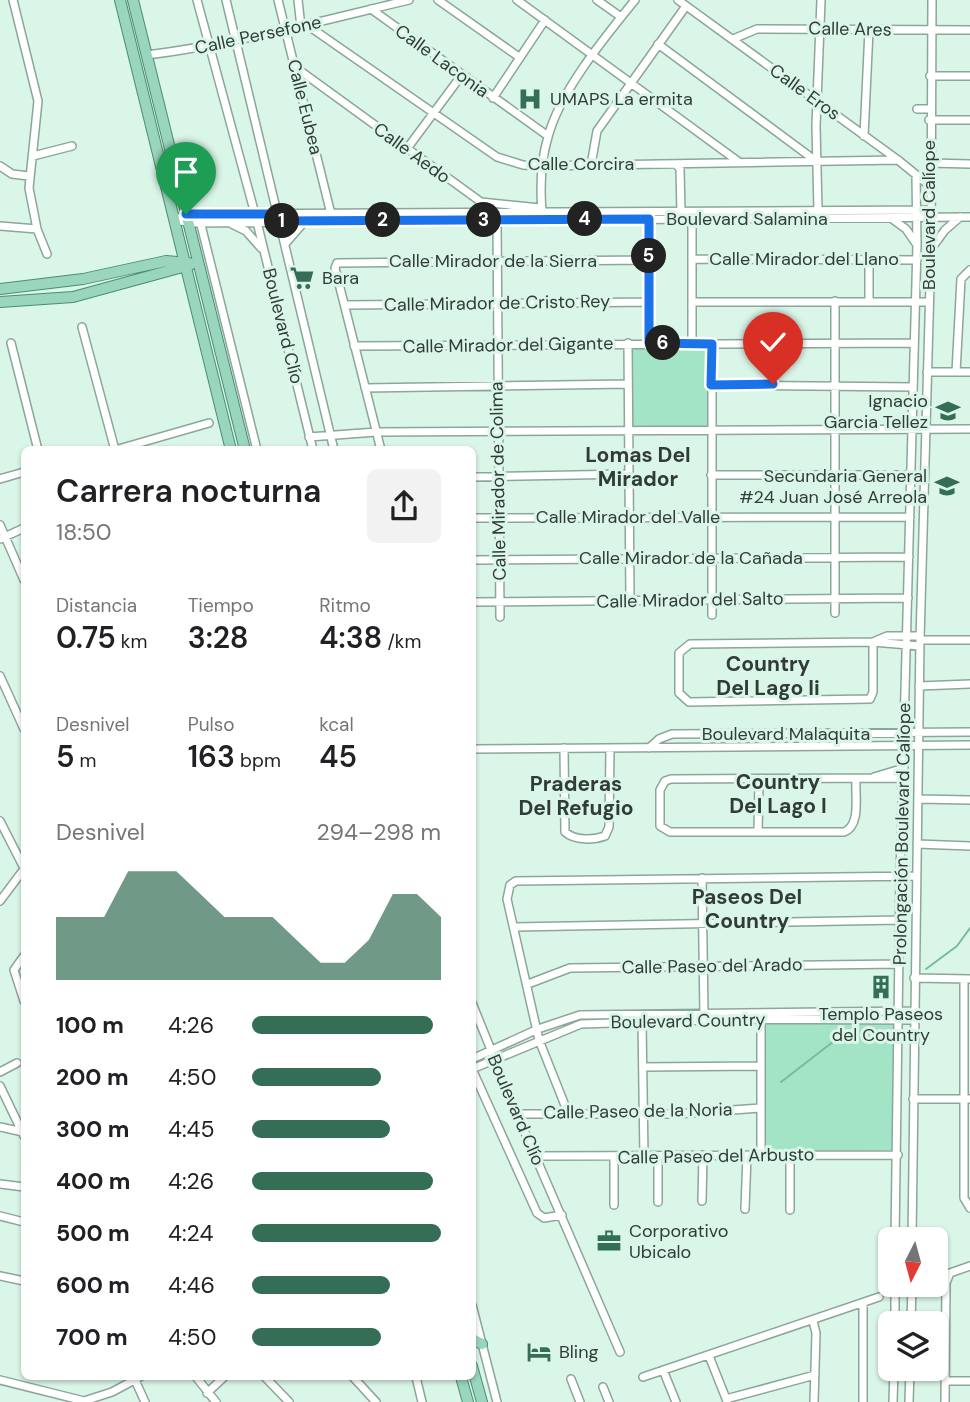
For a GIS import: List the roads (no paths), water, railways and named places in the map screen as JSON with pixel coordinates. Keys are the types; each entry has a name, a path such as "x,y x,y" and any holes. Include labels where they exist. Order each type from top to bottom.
{"main road":[{"path":"120,0 171,209 179,214 196,251 244,446"},
{"path":"133,0 182,222 192,297 230,446"},
{"path":"158,263 171,253 182,222"},
{"path":"0,302 73,297 140,281 187,265 196,251"},
{"path":"0,289 62,283 158,263 187,265 201,273"},
{"path":"140,281 177,276 190,284"},
{"path":"192,297 197,289 206,294"},
{"path":"462,1380 468,1402"},
{"path":"476,1380 482,1402"}],"street":[{"path":"13,0 38,102 29,176 30,200 47,254"},
{"name":"Boulevard Clío","path":"197,0 256,217 312,446"},
{"path":"226,0 333,446"},
{"name":"Calle Eubea","path":"278,0 331,214"},
{"path":"298,0 304,26"},
{"name":"Calle Persefone","path":"147,55 236,43 409,0"},
{"path":"438,0 519,57"},
{"path":"517,0 740,162"},
{"path":"597,0 621,17"},
{"path":"542,210 542,166 548,136 565,99 594,54 635,0"},
{"name":"Calle Eros","path":"678,0 930,186"},
{"path":"818,211 816,162 821,0"},
{"name":"Boulevard Calíope","path":"928,429 932,0"},
{"path":"591,165 597,131 686,6"},
{"name":"Calle Laconia","path":"371,9 548,136"},
{"path":"493,97 545,20"},
{"name":"Calle Corcira","path":"304,26 497,158 523,165 898,160"},
{"name":"Calle Ares","path":"733,39 757,29 970,30"},
{"path":"864,136 869,30"},
{"path":"658,44 816,162"},
{"name":"Calle Aedo","path":"295,67 481,202 542,210"},
{"path":"406,150 461,76"},
{"path":"930,76 970,76"},
{"path":"917,109 930,109"},
{"path":"929,120 970,120"},
{"path":"33,156 72,146"},
{"path":"930,163 970,164"},
{"path":"676,164 680,169 681,212"},
{"path":"0,166 12,174 29,176"},
{"name":"Boulevard Calíope","path":"912,429 917,260 916,176"},
{"name":"Boulevard Salamina","path":"182,222 331,214 542,210 916,214"},
{"name":"Boulevard Salamina","path":"279,217 306,221 891,218 931,213 970,217"},
{"name":"Boulevard Salamina","path":"182,222 256,217"},
{"path":"931,249 945,230 960,217"},
{"path":"891,218 906,229 917,245"},
{"path":"649,219 649,343"},
{"path":"691,219 692,344"},
{"name":"Calle Mirador de Colima","path":"497,220 500,617"},
{"path":"200,221 256,446"},
{"path":"227,221 251,235 265,253"},
{"path":"285,244 306,221"},
{"path":"0,226 37,229"},
{"path":"869,259 869,300"},
{"name":"Calle Mirador de la Sierra","path":"345,304 337,263 649,260"},
{"name":"Calle Mirador del Llano","path":"692,260 917,260"},
{"path":"956,372 961,279 970,270"},
{"path":"835,301 835,613"},
{"name":"Calle Mirador de Cristo Rey","path":"345,304 650,302"},
{"path":"693,302 929,302"},
{"path":"345,304 380,446"},
{"path":"82,327 114,446"},
{"path":"11,343 37,446"},
{"path":"628,343 630,601"},
{"name":"Calle Mirador del Gigante","path":"354,346 914,343"},
{"path":"712,344 712,615"},
{"path":"927,372 970,372"},
{"path":"365,388 628,384"},
{"path":"711,385 834,384 913,387"},
{"path":"129,446 209,423"},
{"name":"Prolongación Boulevard Calíope","path":"896,1227 900,876 912,429"},
{"name":"Prolongación Boulevard Calíope","path":"912,1227 919,686 928,429"},
{"path":"309,437 330,433 376,432 970,429"},
{"path":"0,479 21,473"},
{"path":"476,477 629,474"},
{"path":"711,475 911,475"},
{"name":"Calle Mirador del Valle","path":"476,518 909,517"},
{"path":"0,525 2,537 21,574"},
{"path":"2,537 21,529"},
{"name":"Calle Mirador de la Cañada","path":"476,560 909,557"},
{"name":"Calle Mirador del Salto","path":"476,602 908,598"},
{"path":"873,642 887,636 907,636 920,640 970,640"},
{"path":"873,642 873,692 870,699 689,702 678,693 679,653 690,644 873,642 907,645 920,640"},
{"path":"0,676 21,722"},
{"path":"919,686 970,684"},
{"name":"Boulevard Malaquita","path":"649,748 659,738 672,734 970,732"},
{"name":"Boulevard Malaquita","path":"476,749 970,745"},
{"path":"564,748 565,832 575,838 599,838 605,836 609,827 610,749"},
{"path":"870,779 904,768"},
{"path":"856,780 855,822 850,830 670,832 664,830 659,820 660,790 665,781 904,778"},
{"path":"758,832 759,780"},
{"path":"918,799 970,800"},
{"path":"0,821 21,863"},
{"path":"917,844 970,846"},
{"path":"0,901 21,873"},
{"path":"568,1113 539,1040 513,927 507,891 516,881 916,876"},
{"path":"702,878 704,1016"},
{"path":"513,927 900,920"},
{"path":"21,960 14,970 21,992"},
{"name":"Calle Paseo del Arado","path":"528,984 570,968 899,964"},
{"path":"914,978 967,979 964,1198 970,1208"},
{"name":"Boulevard Country","path":"476,1068 581,1024 704,1016 914,1011"},
{"name":"Boulevard Clío","path":"476,1013 494,1061 620,1352"},
{"name":"Boulevard Country","path":"476,1057 538,1029 594,1013 761,1020 914,1020"},
{"path":"761,1020 761,1155"},
{"path":"642,1022 644,1157"},
{"path":"0,1072 17,1063"},
{"path":"643,1067 760,1066"},
{"name":"Boulevard Clío","path":"476,1078 537,1213 544,1218 562,1216"},
{"path":"0,1086 21,1128"},
{"path":"913,1098 967,1099"},
{"name":"Calle Paseo de la Noria","path":"517,1114 643,1113 760,1108"},
{"path":"0,1127 21,1133"},
{"path":"745,1209 747,1155"},
{"name":"Calle Paseo del Arbusto","path":"535,1156 898,1155"},
{"path":"702,1201 703,1156"},
{"path":"790,1156 790,1210"},
{"path":"614,1157 614,1205"},
{"path":"658,1202 659,1157"},
{"path":"0,1184 21,1188"},
{"path":"897,1192 912,1193"},
{"path":"0,1216 21,1221"},
{"path":"946,1311 946,1283 950,1273 970,1266"},
{"path":"0,1276 21,1280"},
{"path":"643,1377 879,1297"},
{"path":"863,1303 863,1402"},
{"path":"813,1321 816,1333 814,1402"},
{"path":"477,1342 497,1402"},
{"path":"709,1356 727,1400 815,1375"},
{"path":"663,1370 676,1402"},
{"path":"571,1379 580,1402"},
{"path":"0,1380 85,1401 136,1380"},
{"path":"138,1380 145,1402"},
{"path":"198,1380 216,1402"},
{"path":"207,1393 220,1380"},
{"path":"268,1380 289,1402"},
{"path":"356,1380 376,1402"},
{"path":"416,1380 422,1402"},
{"path":"893,1402 894,1381"},
{"path":"909,1402 910,1381"},
{"path":"945,1381 945,1402"},
{"path":"948,1381 970,1381"},
{"path":"603,1387 609,1402"}],"waterway":[{"path":"926,969 957,946 970,928"},
{"path":"781,1082 847,1031"}],"place":[{"name":"UMAPS La ermita","path":"530,99"},
{"name":"Bara","path":"302,278"},
{"name":"Ignacio Garcia Tellez","path":"948,411"},
{"name":"Secundaria General #24 Juan José Arreola","path":"947,486"},
{"name":"Templo Paseos del Country","path":"881,987"},
{"name":"Corporativo Ubicalo","path":"609,1241"},
{"name":"Bling","path":"539,1352"}],"district":[{"name":"Lomas Del Mirador","path":"638,467"},
{"name":"Country Del Lago Ii","path":"768,676"},
{"name":"Country Del Lago I","path":"778,794"},
{"name":"Praderas Del Refugio","path":"576,796"},
{"name":"Paseos Del Country","path":"747,909"}]}
